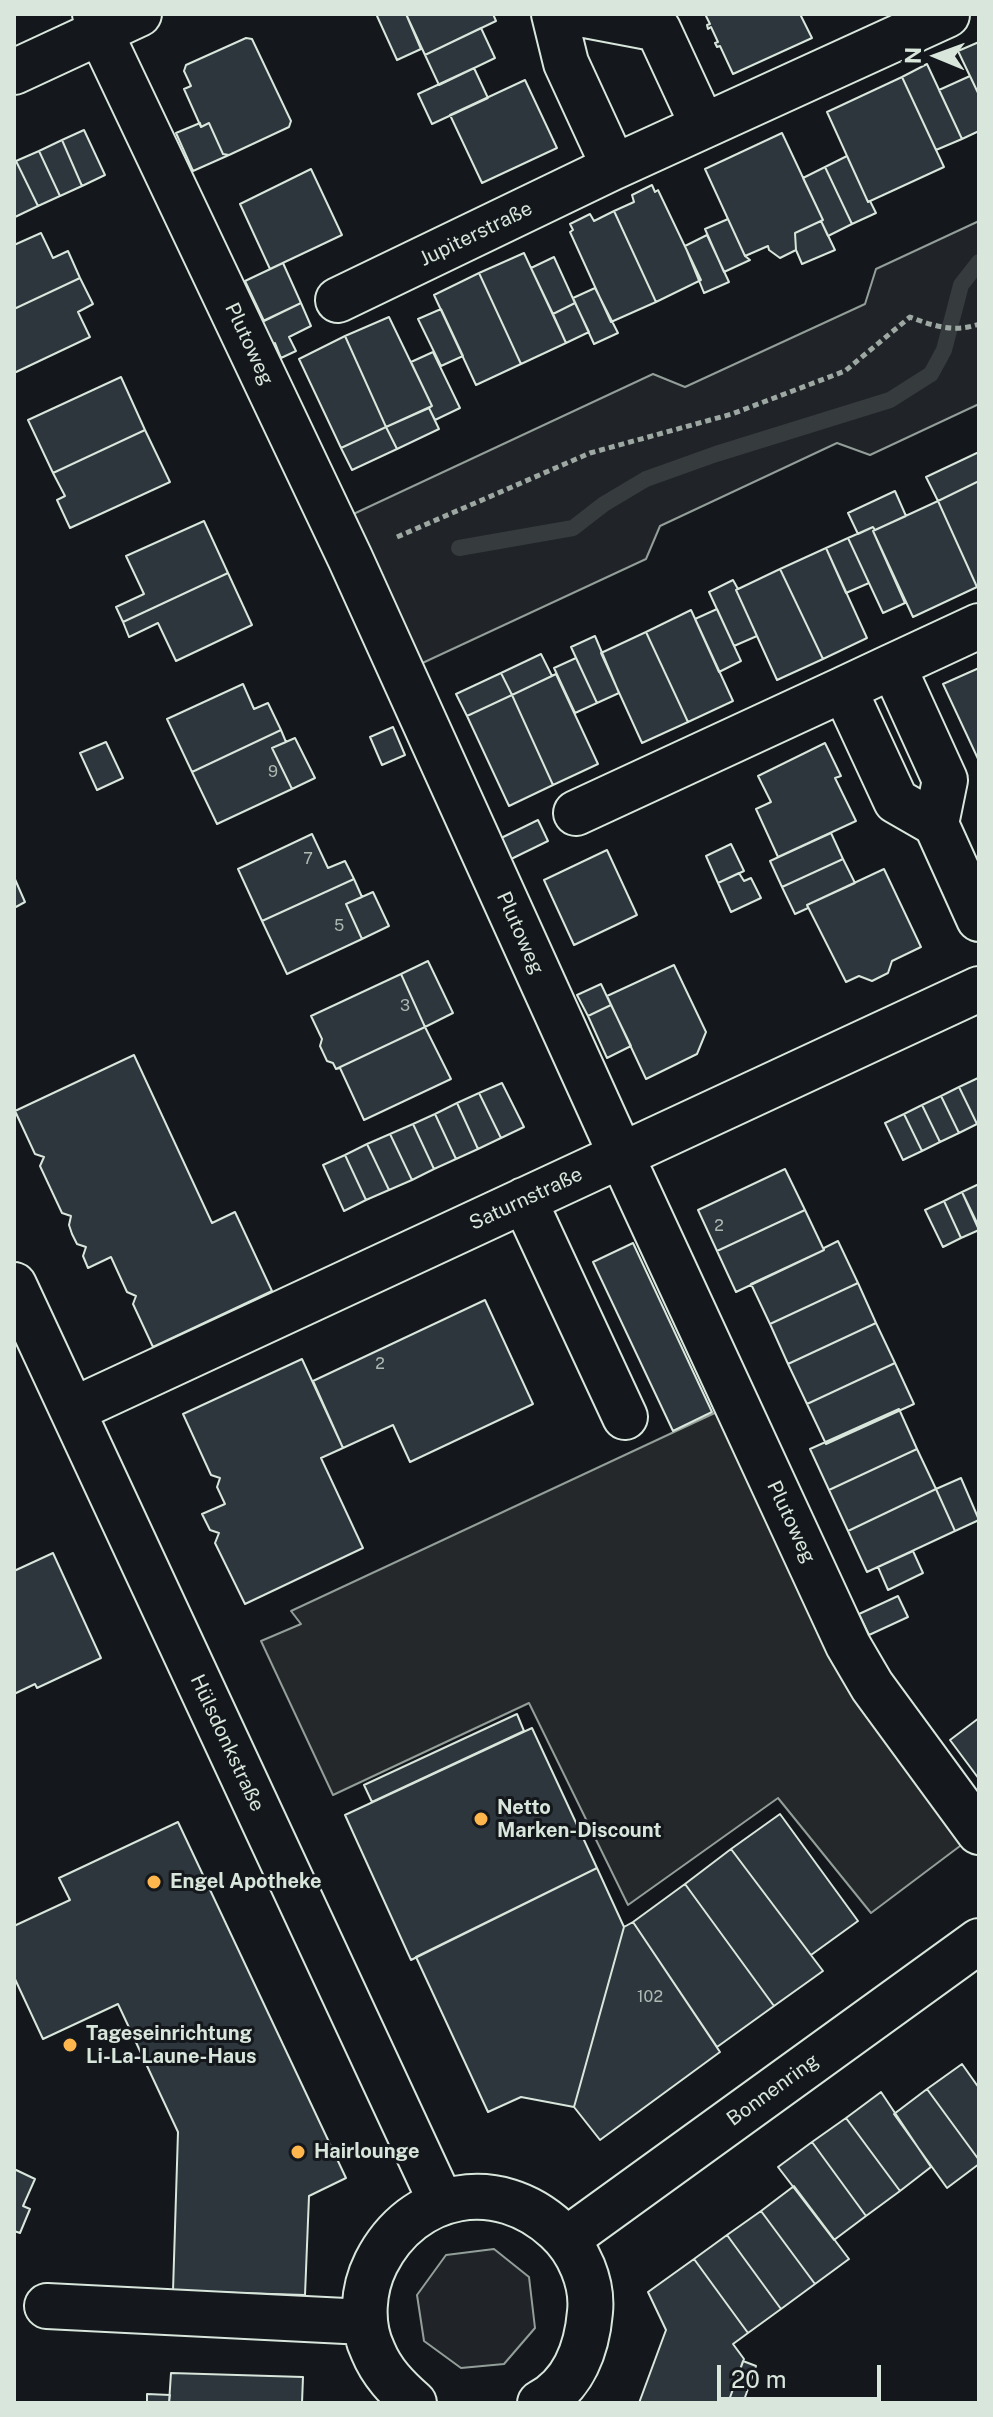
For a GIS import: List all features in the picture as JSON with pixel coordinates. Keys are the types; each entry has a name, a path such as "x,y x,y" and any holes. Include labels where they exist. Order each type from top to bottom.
{"street":[{"path":"14,72 98,23 139,14"},
{"path":"554,14 566,63 614,167"},
{"path":"579,14 658,29 703,126"},
{"name":"Jupiterstraße","path":"338,300 614,167 947,15"},
{"name":"Plutoweg","path":"98,23 350,558 848,1645 872,1686 979,1832"},
{"path":"576,813 979,626"},
{"path":"893,666 945,780 936,824"},
{"path":"844,689 896,801 936,824 979,919"},
{"name":"Saturnstraße","path":"73,1410 979,989"},
{"path":"524,1200 625,1417"},
{"name":"Hülsdonkstraße","path":"14,1285 441,2202"},
{"name":"Bonnenring","path":"567,2239 979,1941"},
{"path":"414,2403 391,2382 372,2350 365,2322 369,2278 385,2246 409,2219 441,2202 476,2196 510,2200 541,2215 567,2239 584,2269 591,2304 588,2339 574,2371 551,2397 540,2403"},
{"path":"47,2306 365,2322"}],"path":[{"path":"350,558 590,453 732,414 845,371 910,317 938,327 966,329 979,324"}],"shaded area":[{"path":"979,221 979,404 870,455 837,443 660,526 646,559 416,666 347,517 653,374 685,387 865,304 876,269"},
{"path":"719,1411 964,1843 871,1913 778,1798 628,1905 529,1703 333,1795 261,1641 301,1624 291,1611"},
{"path":"494,2249 529,2277 535,2328 504,2364 461,2368 424,2341 417,2295 446,2255"}],"building":[{"path":"406,14 421,49 397,60 377,16"},
{"path":"406,14 493,14 496,21 425,55"},
{"path":"705,14 800,14 812,38 733,74 720,46 717,47 715,43 718,42 711,27 708,29 707,25 710,24"},
{"path":"481,28 495,58 439,85 425,55"},
{"path":"246,38 252,39 291,121 289,127 229,155 223,154 209,123 201,127 184,89 191,86 184,71 186,65"},
{"path":"979,42 979,95 958,51"},
{"path":"927,64 962,139 936,150 902,77"},
{"path":"474,68 488,98 432,124 418,94"},
{"path":"970,76 979,95 979,131 962,139 939,90"},
{"path":"902,77 944,167 868,202 827,112"},
{"path":"525,80 557,148 482,183 450,115"},
{"path":"200,123 201,127 209,123 223,154 229,155 193,171 176,133"},
{"path":"84,130 105,175 82,186 62,140"},
{"path":"782,133 823,220 795,233 796,250 780,258 768,246 745,256 705,169"},
{"path":"62,140 82,186 60,196 39,151"},
{"path":"39,151 60,196 38,206 16,161"},
{"path":"847,156 876,213 852,224 825,167"},
{"path":"16,161 38,206 15,217 14,163"},
{"path":"825,167 852,224 828,236 803,178"},
{"path":"311,169 342,235 270,269 240,204"},
{"path":"652,185 655,192 658,190 701,280 656,302 614,211 634,202 632,195"},
{"path":"614,211 656,302 611,322 570,232 573,230 570,224 590,214 594,221"},
{"path":"728,219 745,256 750,260 724,272 705,229"},
{"path":"821,221 835,250 802,264 796,250 795,233"},
{"path":"41,233 53,258 68,251 80,278 14,309 14,245"},
{"path":"707,235 729,282 704,293 685,246"},
{"path":"524,253 566,343 521,364 479,273"},
{"path":"554,257 575,303 553,314 531,268"},
{"path":"283,263 301,303 264,321 245,281"},
{"path":"479,273 521,364 476,385 434,295"},
{"path":"80,278 93,304 78,312 90,337 14,373 14,309"},
{"path":"595,288 618,333 594,344 573,298"},
{"path":"301,303 311,326 289,337 296,351 281,358 275,343 271,345 261,322"},
{"path":"575,303 589,332 566,343 553,314"},
{"path":"441,309 463,356 441,366 418,319"},
{"path":"389,317 432,406 386,427 345,336"},
{"path":"345,336 386,427 341,448 299,359"},
{"path":"433,352 460,408 435,420 429,408 432,406 411,362"},
{"path":"121,377 145,430 53,473 28,420"},
{"path":"429,408 439,429 397,449 386,427"},
{"path":"386,427 397,449 352,470 341,448"},
{"path":"145,430 170,482 70,528 57,500 65,496 53,473"},
{"path":"979,452 979,481 938,501 926,477"},
{"path":"979,481 979,586 977,587 938,501"},
{"path":"895,491 906,516 858,534 848,513"},
{"path":"938,501 977,587 913,617 873,531"},
{"path":"204,521 228,573 123,622 116,607 144,594 126,556"},
{"path":"873,527 905,603 883,613 848,538"},
{"path":"848,538 869,583 846,593 826,548"},
{"path":"826,548 867,638 823,659 780,569"},
{"path":"780,569 823,659 777,680 736,590"},
{"path":"228,573 252,625 176,661 158,623 129,637 123,622"},
{"path":"733,580 757,636 734,646 709,592"},
{"path":"717,609 741,661 719,672 695,619"},
{"path":"691,610 733,701 688,722 646,632"},
{"path":"646,632 688,722 642,743 601,653"},
{"path":"595,636 619,693 597,703 571,647"},
{"path":"541,654 552,676 512,695 501,673"},
{"path":"576,658 597,703 575,713 554,668"},
{"path":"979,668 979,761 943,684"},
{"path":"501,673 512,695 467,716 456,694"},
{"path":"556,674 598,764 553,785 512,695"},
{"path":"243,684 254,709 268,703 281,730 192,772 167,719"},
{"path":"512,695 553,785 509,806 467,716"},
{"path":"393,727 405,755 382,765 370,737"},
{"path":"281,730 286,742 272,748 292,789 217,824 192,772"},
{"path":"295,738 315,778 292,789 272,748"},
{"path":"106,742 123,778 97,790 80,753"},
{"path":"825,743 841,776 835,778 856,821 778,857 756,809 771,802 758,776"},
{"path":"538,820 548,841 507,861 497,840"},
{"path":"831,833 843,859 782,887 770,861"},
{"path":"312,834 328,868 345,861 354,879 262,921 238,869"},
{"path":"731,844 744,871 718,883 706,856"},
{"path":"607,850 637,915 574,945 544,880"},
{"path":"843,859 855,883 807,905 808,908 795,914 782,887"},
{"path":"884,869 921,947 892,961 888,973 872,981 859,976 846,982 807,905"},
{"path":"739,873 744,881 751,878 761,898 731,912 718,883"},
{"path":"14,877 25,902 14,908"},
{"path":"354,879 362,897 346,904 362,939 287,974 262,921"},
{"path":"373,892 389,926 362,939 346,904"},
{"path":"428,961 453,1013 425,1027 401,974"},
{"path":"674,965 706,1032 697,1054 646,1079 607,996"},
{"path":"401,974 425,1027 336,1069 333,1063 327,1061 320,1046 322,1039 311,1016"},
{"path":"601,984 611,1005 588,1016 577,995"},
{"path":"611,1005 631,1046 607,1058 588,1016"},
{"path":"425,1027 451,1079 364,1120 340,1068 336,1069"},
{"path":"134,1055 212,1223 235,1212 272,1291 153,1347 133,1304 136,1296 127,1292 111,1257 88,1268 83,1256 86,1247 77,1244 69,1225 71,1216 62,1213 40,1166 44,1157 35,1154 15,1111"},
{"path":"978,1078 979,1123 977,1124 959,1087"},
{"path":"502,1083 524,1127 501,1138 479,1093"},
{"path":"959,1087 977,1124 959,1133 941,1096"},
{"path":"479,1093 501,1138 478,1149 457,1103"},
{"path":"941,1096 959,1133 940,1142 922,1105"},
{"path":"457,1103 478,1149 456,1159 435,1114"},
{"path":"922,1105 940,1142 922,1151 904,1114"},
{"path":"435,1114 456,1159 434,1169 413,1124"},
{"path":"904,1114 922,1151 903,1160 885,1123"},
{"path":"413,1124 434,1169 412,1180 390,1134"},
{"path":"390,1134 412,1180 389,1190 367,1144"},
{"path":"367,1144 389,1190 366,1200 345,1155"},
{"path":"345,1155 366,1200 344,1211 323,1165"},
{"path":"785,1169 805,1210 717,1251 698,1210"},
{"path":"979,1184 979,1227 962,1192"},
{"path":"962,1192 979,1230 961,1238 944,1201"},
{"path":"944,1201 961,1238 943,1247 925,1210"},
{"path":"805,1210 824,1250 736,1292 717,1251"},
{"path":"838,1241 858,1283 770,1324 751,1284"},
{"path":"633,1243 712,1412 673,1431 593,1262"},
{"path":"858,1283 876,1323 788,1364 770,1324"},
{"path":"485,1300 533,1404 410,1462 393,1425 343,1448 313,1381"},
{"path":"876,1323 895,1363 807,1404 788,1364"},
{"path":"302,1359 343,1448 321,1458 363,1548 245,1604 215,1543 219,1533 210,1530 202,1514 225,1504 217,1487 220,1478 211,1475 183,1414"},
{"path":"895,1363 914,1404 826,1444 807,1404"},
{"path":"899,1409 917,1449 829,1490 810,1449"},
{"path":"917,1449 936,1489 848,1531 829,1490"},
{"path":"961,1478 979,1520 955,1531 936,1489"},
{"path":"936,1489 955,1531 867,1572 848,1531"},
{"path":"913,1551 923,1573 888,1590 878,1567"},
{"path":"53,1553 101,1658 37,1688 35,1684 14,1694 14,1571"},
{"path":"898,1596 908,1617 869,1635 859,1614"},
{"path":"517,1714 524,1731 372,1802 364,1785"},
{"path":"979,1718 979,1779 950,1740"},
{"path":"532,1728 597,1868 411,1960 345,1815"},
{"path":"780,1814 858,1921 811,1955 731,1849"},
{"path":"178,1822 346,2178 309,2196 305,2295 173,2291 178,2132 118,2004 43,2039 14,1977 14,1926 70,1900 59,1878"},
{"path":"731,1849 823,1971 774,2006 685,1884"},
{"path":"597,1868 624,1927 574,2107 521,2097 488,2112 416,1957"},
{"path":"685,1884 774,2006 717,2047 633,1922"},
{"path":"633,1922 720,2052 600,2140 574,2107 624,1927"},
{"path":"962,2064 979,2088 979,2160 927,2089"},
{"path":"927,2089 979,2160 979,2164 947,2188 894,2114"},
{"path":"881,2092 931,2167 900,2191 846,2118"},
{"path":"846,2118 900,2191 866,2216 812,2142"},
{"path":"812,2142 866,2216 834,2240 778,2167"},
{"path":"14,2169 35,2179 23,2206 30,2209 20,2233 14,2231"},
{"path":"794,2186 849,2259 815,2284 761,2211"},
{"path":"761,2211 815,2284 781,2309 727,2235"},
{"path":"727,2235 781,2309 748,2333 694,2259"},
{"path":"694,2259 748,2333 733,2344 744,2359 728,2403 639,2403 666,2330 648,2292"},
{"path":"743,2361 756,2366 743,2403 728,2403"},
{"path":"171,2373 303,2377 302,2403 169,2403"},
{"path":"147,2394 170,2395 169,2403 147,2403"}],"waterway":[{"path":"459,548 573,528 604,504 646,479 890,400 931,374 944,350 961,285 979,262"}],"place":[{"name":"Netto Marken-Discount","path":"481,1819"},
{"name":"Engel Apotheke","path":"154,1882"},
{"name":"Tageseinrichtung Li-La-Laune-Haus","path":"70,2045"},
{"name":"Hairlounge","path":"298,2152"}]}
